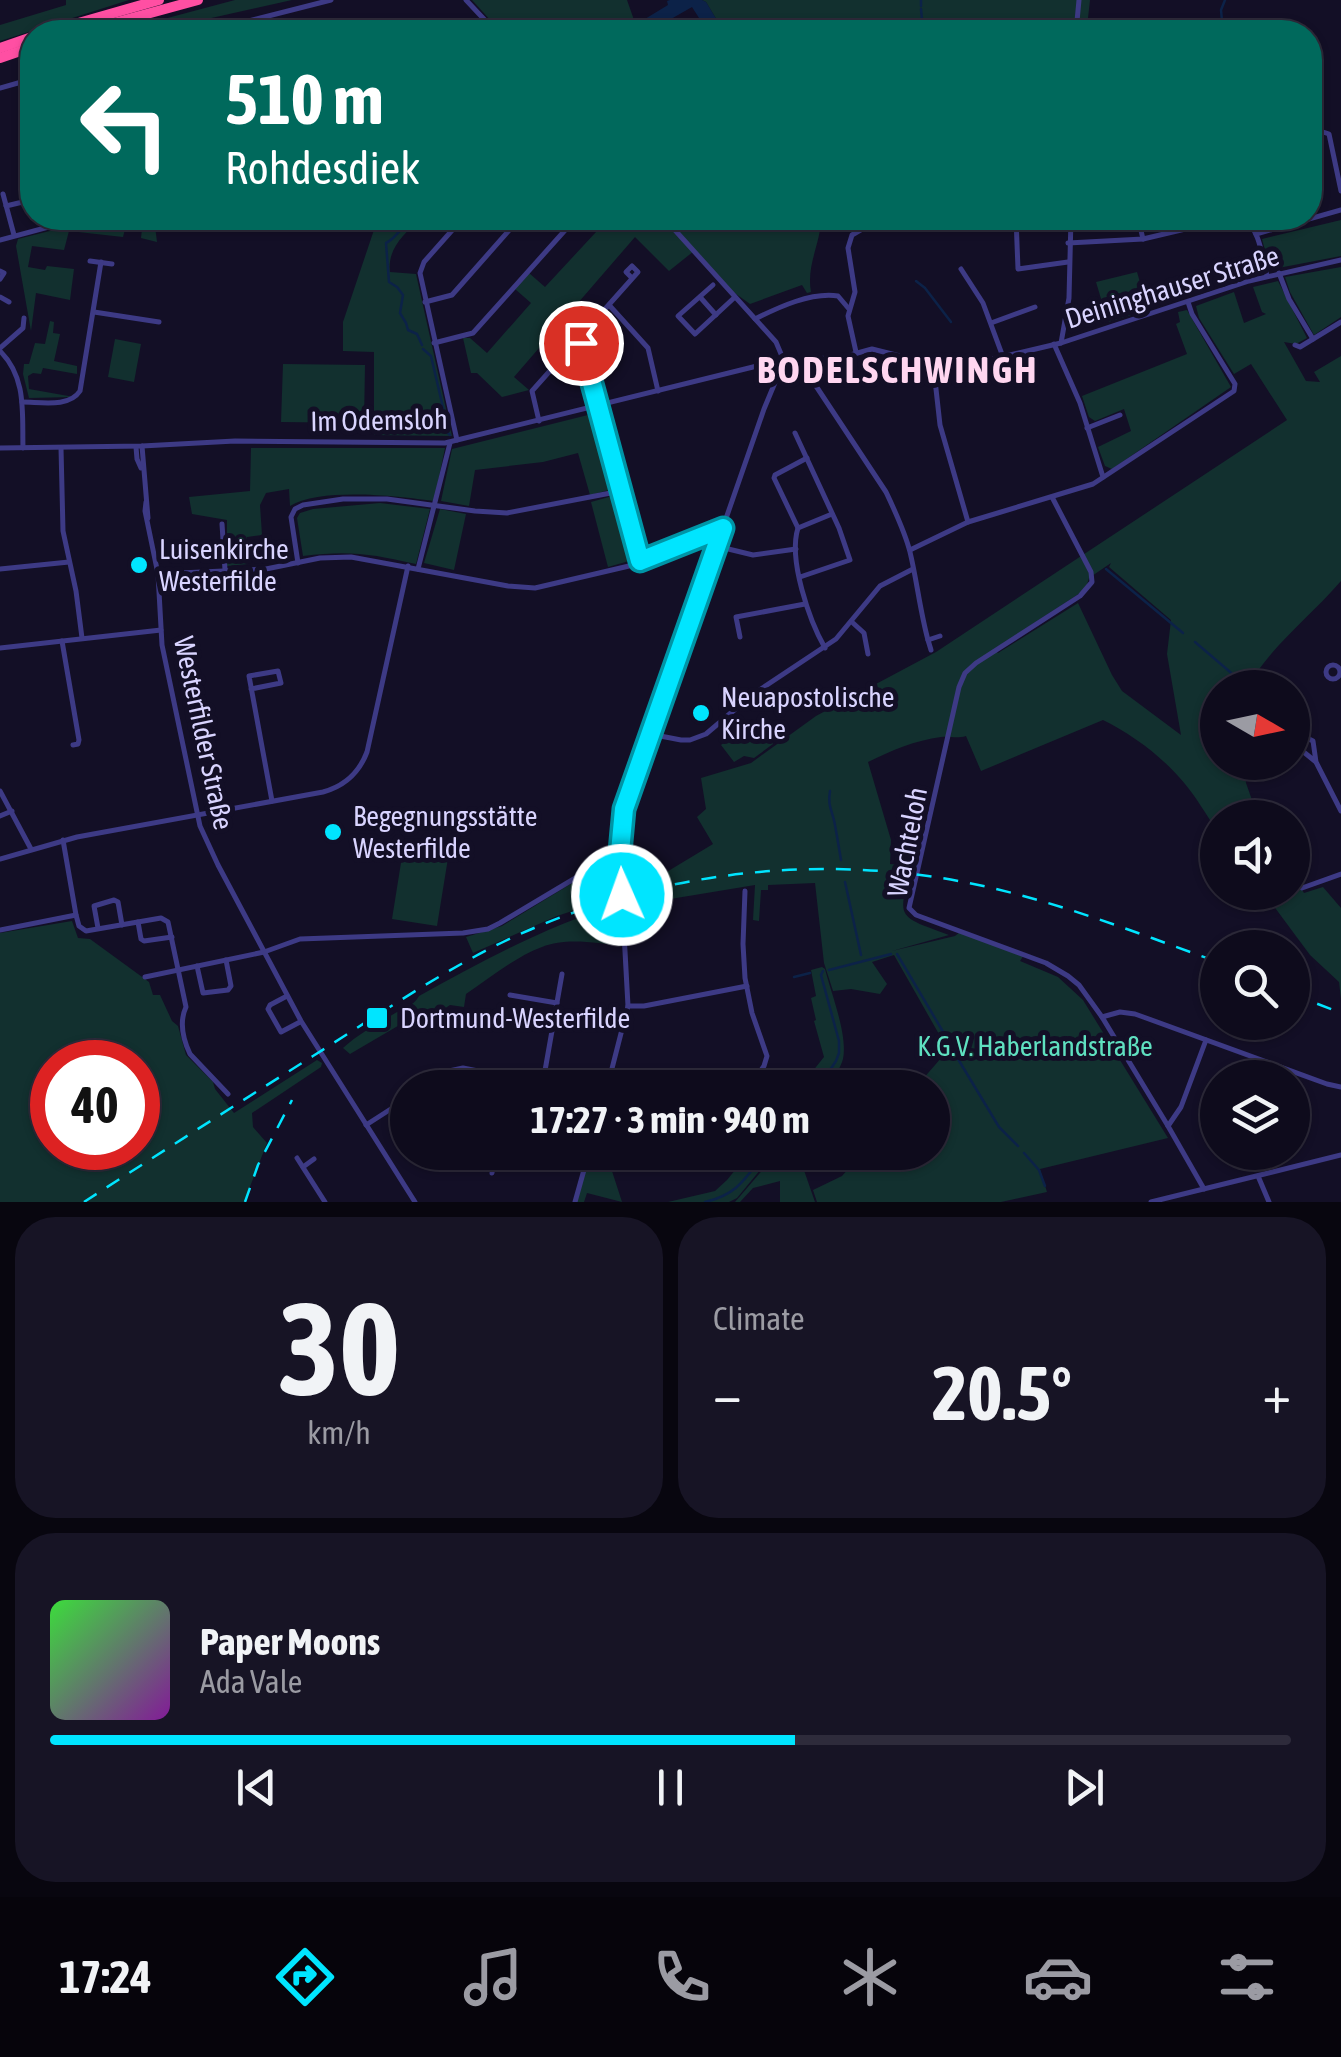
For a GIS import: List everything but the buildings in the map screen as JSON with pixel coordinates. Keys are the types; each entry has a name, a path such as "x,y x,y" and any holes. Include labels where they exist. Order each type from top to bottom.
{"highway":[{"path":"89,20 159,0"},
{"path":"125,20 198,0"}],"street":[{"path":"253,20 332,0"},
{"path":"466,0 485,20"},
{"path":"1322,132 1329,134 1341,191"},
{"path":"3,194 14,236"},
{"path":"6,206 20,202"},
{"path":"0,240 33,230"},
{"path":"418,568 453,442 420,277 421,268 453,230"},
{"path":"425,302 452,295 509,230"},
{"path":"434,343 473,334 565,230"},
{"path":"675,230 758,317 784,361"},
{"path":"848,308 854,292 848,258 850,238 862,230"},
{"path":"1016,230 1018,269 1068,262"},
{"path":"1069,230 1069,298 1057,343 1103,478"},
{"path":"1141,230 1143,240"},
{"path":"1068,243 1143,240 1176,230"},
{"path":"1255,230 1267,276"},
{"path":"1256,234 1270,230"},
{"name":"Deininghauser Straße","path":"934,371 1003,358 1267,276 1341,260"},
{"path":"90,261 112,264"},
{"path":"22,402 66,402 78,397 101,262"},
{"path":"962,270 991,323 1003,358"},
{"path":"0,271 4,273 0,280"},
{"path":"1279,273 1312,339"},
{"path":"540,421 532,390 632,278"},
{"path":"713,284 678,316 695,334 736,297"},
{"path":"0,296 9,302"},
{"path":"700,296 716,315"},
{"path":"758,317 806,299 838,296 848,308 856,352"},
{"path":"910,550 968,522 1093,484 1236,389 1188,302"},
{"path":"608,304 648,348 658,391"},
{"path":"991,323 1035,307"},
{"path":"94,312 158,322"},
{"path":"23,448 18,375 0,350 23,328 24,318"},
{"path":"1295,345 1300,347 1341,322"},
{"path":"577,339 584,348 640,561"},
{"path":"612,1070 628,1006 620,852 624,809 784,361 843,357 872,349 908,358 934,371 940,424 968,522"},
{"path":"810,359 814,383 886,492 910,550 931,650"},
{"name":"Im Odemsloh","path":"0,448 139,447 235,441 453,442 757,366 778,369"},
{"path":"1088,428 1120,414"},
{"path":"795,433 850,560 800,577"},
{"name":"Westerfilder Straße","path":"139,447 158,574 161,630 196,814 206,841 301,1022 416,1202"},
{"path":"61,448 62,532 82,638"},
{"path":"807,458 775,475 774,482 798,528 796,549 805,604 825,648"},
{"path":"298,563 292,517 298,506 360,498 508,513 622,492"},
{"name":"Wachteloh","path":"1052,497 1091,572 1092,582 1080,596 976,662 965,673 910,908 916,915 1055,967 1080,986 1204,1189"},
{"path":"798,528 832,514"},
{"path":"222,524 225,571"},
{"path":"158,574 266,569 341,556 522,588 558,584 640,561 723,528"},
{"path":"716,546 753,555 796,549"},
{"path":"0,569 70,562"},
{"path":"0,859 63,840 337,788 363,762 408,566"},
{"path":"650,734 681,740 702,736 752,695 825,648 880,586 913,570"},
{"path":"741,635 742,626 736,617 805,604"},
{"path":"852,622 864,632 868,654"},
{"path":"0,648 161,630"},
{"path":"928,640 940,636"},
{"path":"62,641 80,740 74,745"},
{"path":"251,689 280,684 278,671 249,676 251,689 272,801"},
{"path":"1316,762 1300,749 1302,740 1313,741 1316,762 1341,811"},
{"path":"0,791 31,849"},
{"path":"0,816 12,811"},
{"path":"63,840 81,930 165,919 170,926 186,1007 181,1019 187,1048 228,1094"},
{"path":"145,977 264,952 300,940 488,929 620,852"},
{"path":"1310,885 1341,874"},
{"path":"746,891 742,944 746,986 766,1056 761,1070"},
{"path":"98,930 96,904 116,900 122,924"},
{"path":"732,903 744,904"},
{"path":"0,930 76,915"},
{"path":"138,922 144,941 172,937"},
{"path":"197,966 203,993 228,990 231,986 226,960"},
{"path":"545,1070 562,974"},
{"path":"628,1006 746,986"},
{"path":"510,995 557,1003"},
{"path":"287,996 268,1007 274,1020 281,1032 301,1022"},
{"path":"1102,1017 1120,1012 1135,1014 1200,1038"},
{"path":"1168,1126 1181,1108 1206,1040 1341,1087"},
{"path":"366,1126 390,1110"},
{"path":"1151,1202 1341,1155"},
{"path":"297,1158 323,1199 311,1202"},
{"path":"303,1167 314,1159"},
{"path":"575,1202 584,1170"},
{"path":"1258,1176 1268,1202"}],"green space":[{"path":"66,0 129,0 66,20 20,20 20,35 0,41 0,25 66,5"},
{"path":"235,0 292,0 203,20 160,20"},
{"path":"472,0 627,0 634,20 490,20"},
{"path":"702,0 1090,0 1085,20 717,20"},
{"path":"1341,220 1341,256 1273,269 1269,265 1262,239 1299,230 1322,230 1322,225"},
{"path":"54,230 125,230 123,237 69,231 64,250 32,246 28,267 74,269 70,300 36,293 31,331 18,239"},
{"path":"142,230 156,230 157,242 141,238"},
{"path":"374,230 409,230 394,249 390,272 416,274 452,436 374,435 374,352 343,351 343,322"},
{"path":"598,230 820,230 810,273 811,292 807,293 802,285 750,304 725,286 694,251 669,271 635,237 514,377 529,390 502,397 477,373 471,373 463,338 470,338 487,353 531,303 515,289 529,273 545,287"},
{"path":"1341,267 1341,317 1314,335 1285,277"},
{"path":"1137,272 1148,310 1108,322 1096,282"},
{"name":"K.G.V. Haberlandstraße","path":"1278,281 1307,338 1296,344 1284,342 1306,381 1320,382 1314,372 1341,356 1341,581 1259,670 1200,670 1200,780 1246,780 1252,800 1200,800 1200,805 1167,765 1103,720 981,771 966,736 922,741 868,762 891,840 890,864 913,866 904,896 905,913 919,924 949,935 892,951 960,932 1024,955 1020,961 1058,977 1083,1000 1168,1138 1040,1169 1047,1192 1001,1202 817,1202 813,1190 847,1170 950,1170 950,1070 931,1070 948,1050 894,955 872,962 887,984 880,994 851,989 833,991 824,963 815,883 768,885 768,890 761,890 759,921 753,920 755,885 628,906 628,901 635,899 633,892 627,894 625,881 665,873 713,844 697,817 706,809 701,778 751,763 816,716 936,652 1287,420 1251,364 1234,374 1199,318 1196,306 1234,292 1244,323 1266,314 1253,287","holes":["1111,563 1109,567 1171,620 1167,654 1181,735 1122,691 1078,603 998,653 994,649 1077,595 1086,588 1089,578"]},
{"path":"1187,310 1231,387 1112,469 1105,466 1098,447 1131,431 1124,409 1095,421 1089,417 1082,396 1187,354 1176,324 1180,322 1178,312"},
{"path":"50,321 54,322 53,333 60,334 54,361 77,366 77,374 43,368 41,374 28,376 29,389 74,397 29,398 24,364 29,364 35,343 45,344"},
{"path":"115,339 141,344 134,382 108,377"},
{"path":"283,364 365,365 364,423 281,422"},
{"path":"596,413 617,488 590,495 578,453 543,462 475,470 469,506 441,501 452,449"},
{"path":"251,448 445,448 434,501 340,495 290,506 289,489 266,493 260,505 262,535 247,537 248,564 227,566 227,520 192,514 189,497 250,491"},
{"path":"616,495 636,559 608,567 591,502"},
{"path":"380,503 430,509 416,564 360,554 303,556 297,518 300,513"},
{"path":"440,509 466,514 454,570 424,563"},
{"path":"761,717 774,736 773,744 754,758 744,756 734,762 721,745"},
{"path":"404,844 449,852 437,926 392,919"},
{"path":"614,860 618,896 557,916 473,953 466,937 502,926"},
{"path":"1323,887 1341,908 1341,999 1339,982 1310,955 1310,930 1291,930 1277,910 1310,910 1310,891"},
{"path":"619,904 620,915 598,924 620,921 622,946 571,941 542,947 512,962 466,994 464,1007 450,1005 416,1027 408,1020 350,1054 343,1048 419,996 468,969 542,933"},
{"path":"72,921 78,938 90,939 149,982 153,995 160,995 178,1026 186,1055 213,1082 234,1113 317,1060 322,1063 252,1113 253,1127 267,1143 244,1202 0,1202 0,933"},
{"path":"825,969 841,1026 844,1049 838,1070 814,1070 824,1057 814,1021 811,998 816,996 811,970"},
{"path":"584,1170 612,1170 622,1202 587,1193 584,1202 575,1202"},
{"path":"735,1170 760,1170 729,1202 668,1202 715,1191"},
{"path":"762,1170 804,1170 815,1202 780,1202 780,1181 753,1188 740,1202 735,1202"}],"water":[{"path":"702,0 717,20 700,20 692,7 671,20 643,20 668,5 667,1"}],"waterway":[{"path":"921,0 921,6"},
{"path":"1222,20 1225,0"},
{"path":"921,9 922,20"},
{"path":"401,230 386,243 389,282 403,295 400,313 408,330 417,334 422,345"},
{"path":"916,281 951,322"},
{"path":"423,349 431,356 450,435"},
{"path":"1106,569 1183,633"},
{"path":"1195,642 1228,670"},
{"path":"830,791 841,860"},
{"path":"845,882 861,955"},
{"path":"829,970 891,954"},
{"path":"897,954 955,1052"},
{"path":"823,971 839,1041 839,1053 830,1070"},
{"path":"794,977 810,973"},
{"path":"958,1059 999,1127 1018,1146"},
{"path":"1024,1153 1039,1170 1045,1186"},
{"path":"705,1202 734,1190 752,1170"}],"railway":[{"path":"84,1202 477,955 551,921 656,888 710,878 819,869 928,876 1039,900 1200,956"},
{"path":"1310,1001 1341,1013"},
{"path":"245,1202 258,1165 292,1100"}],"place":[{"name":"Luisenkirche Westerfilde","path":"139,565"},
{"name":"Neuapostolische Kirche","path":"701,713"},
{"name":"Begegnungsstätte Westerfilde","path":"333,832"},
{"name":"Dortmund-Westerfilde","path":"377,1018"}],"district":[{"name":"BODELSCHWINGH","path":"898,370"}],"route":[{"path":"581,343 640,561 723,528 624,809 620,827 622,895"}]}
